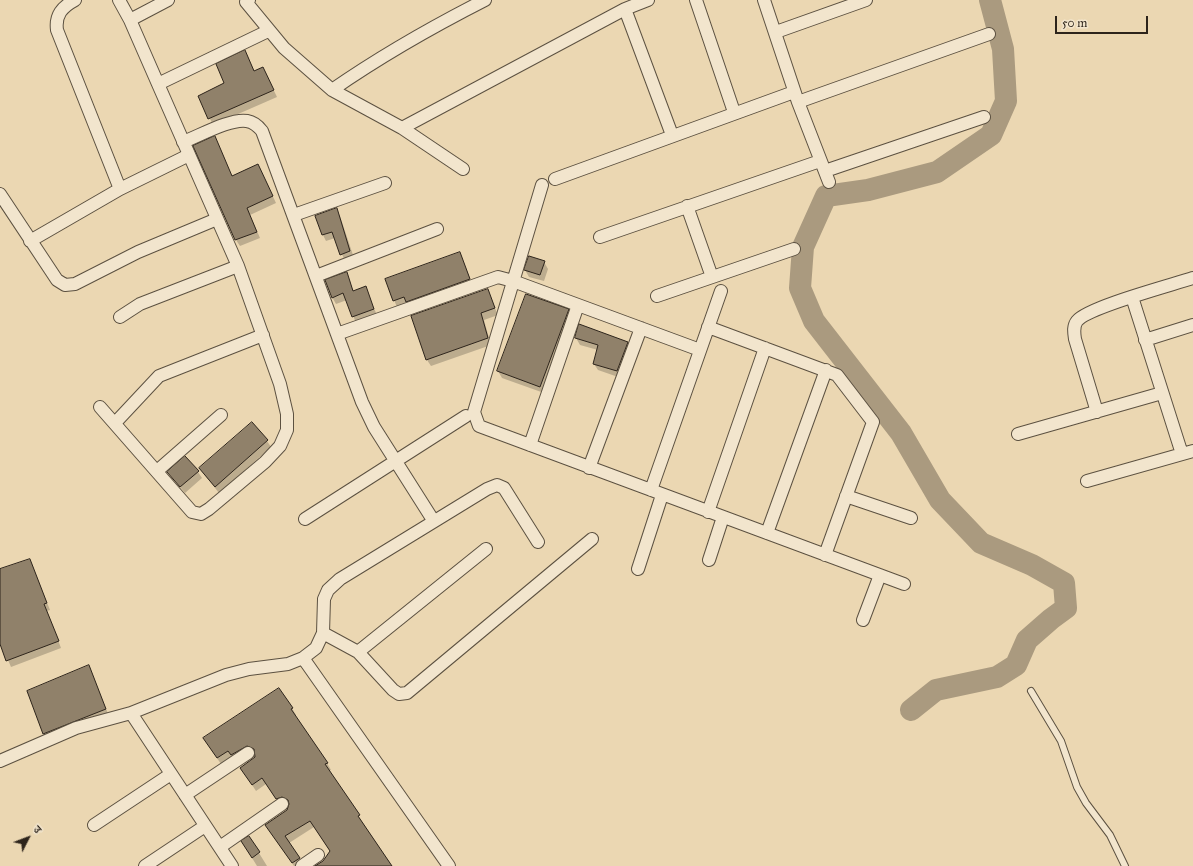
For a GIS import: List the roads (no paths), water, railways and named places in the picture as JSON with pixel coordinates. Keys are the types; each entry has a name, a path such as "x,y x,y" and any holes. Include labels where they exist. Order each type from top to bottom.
{"street":[{"path":"75,0 60,12 56,23 57,30 120,189"},
{"path":"100,407 192,512 201,514 266,462 280,446 287,430 287,414 280,384 238,266 130,20 118,0"},
{"path":"130,20 168,0"},
{"path":"332,90 398,47 485,0"},
{"path":"402,128 626,9 648,0"},
{"path":"696,0 734,112"},
{"path":"764,0 776,32 796,97 825,171"},
{"path":"776,32 866,0"},
{"path":"247,1 268,31 284,48 332,90 402,128 463,169"},
{"path":"626,9 672,135"},
{"path":"158,84 268,31"},
{"path":"555,179 734,112 796,97 989,34"},
{"path":"600,237 687,206 825,171 984,117"},
{"path":"183,142 238,120 248,120 257,125 262,131 362,402 374,427 395,462 434,520"},
{"path":"30,241 120,189 189,155"},
{"path":"294,216 385,183"},
{"path":"542,186 474,412 478,426 904,584"},
{"path":"0,194 57,280 65,285 75,284 138,252 217,219"},
{"path":"687,206 712,277"},
{"path":"316,276 437,229"},
{"path":"657,296 794,249"},
{"path":"120,317 140,304 238,266"},
{"path":"337,334 498,278 513,281 700,350"},
{"path":"1097,412 1075,339 1074,330 1076,322 1089,313 1132,297 1193,278"},
{"path":"651,490 721,291"},
{"path":"1087,481 1188,453 1162,393 1132,297"},
{"path":"530,445 578,305"},
{"path":"1145,340 1193,325"},
{"path":"708,327 836,375 873,422 825,555"},
{"path":"589,468 641,328"},
{"path":"115,423 159,376 263,335"},
{"path":"708,512 765,348"},
{"path":"767,533 826,370"},
{"path":"1018,434 1162,393"},
{"path":"157,471 221,415"},
{"path":"305,519 466,416"},
{"path":"0,761 76,728 131,713 226,675 249,669 288,664 303,658 316,648 323,633 324,599 328,590 340,579 434,520 487,489 497,485 504,488 538,542"},
{"path":"638,569 662,495"},
{"path":"846,496 911,518"},
{"path":"709,560 723,517"},
{"path":"323,633 358,652 392,690 399,694 407,693 592,539"},
{"path":"358,652 486,549"},
{"path":"863,620 880,575"},
{"path":"303,658 449,866"},
{"path":"131,713 232,866"},
{"path":"185,795 248,753"},
{"path":"94,825 171,774"},
{"path":"220,847 282,804"},
{"path":"145,866 205,826"},
{"path":"302,866 318,855"}],"lane":[{"path":"1031,691 1061,742 1077,787 1086,804 1110,835 1125,866"}],"waterway":[{"path":"911,710 936,690 997,677 1016,665 1027,640 1066,608 1064,583 1032,565 981,543 940,500 901,433 814,321 800,288 803,247 826,196 868,190 937,172 991,135 1006,101 1003,49 990,0"}]}
